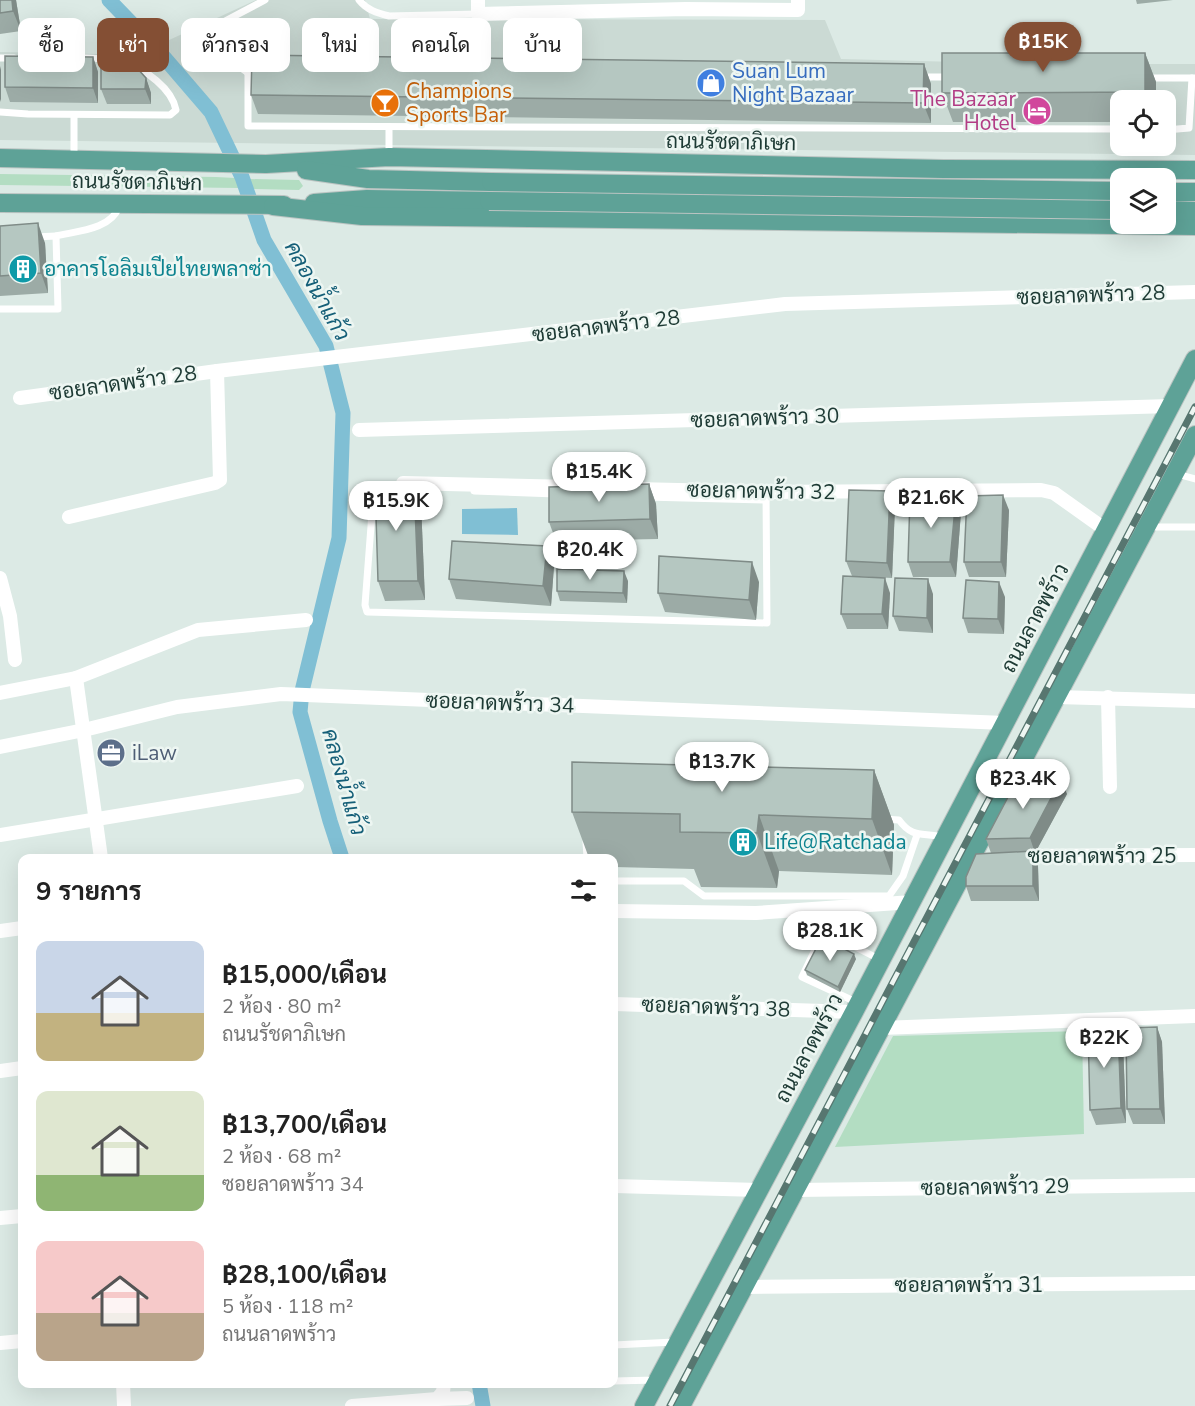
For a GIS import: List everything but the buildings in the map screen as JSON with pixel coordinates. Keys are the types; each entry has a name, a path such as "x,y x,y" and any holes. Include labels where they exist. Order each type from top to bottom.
{"main road":[{"name":"ถนนรัชดาภิเษก","path":"0,158 266,164 388,157 998,170 1195,170"},
{"name":"ถนนรัชดาภิเษก","path":"266,164 368,179 1110,191"},
{"path":"846,221 864,210 867,202 866,185 863,178 847,167"},
{"path":"998,170 1012,180 1016,188 1016,204 1013,212 998,223"},
{"path":"1176,192 1195,192"},
{"name":"ถนนรัชดาภิเษก","path":"266,206 367,199 1110,210"},
{"name":"ถนนรัชดาภิเษก","path":"0,203 266,206 362,216 1195,226"},
{"path":"1176,210 1195,211"},
{"name":"ถนนลาดพร้าว","path":"644,1406 912,902 1195,359"},
{"path":"681,1406 881,1028 979,856 1057,697 1195,435"}],"street":[{"path":"478,7 686,5 798,10 798,0"},
{"name":"ซอยลาดพร้าว 28","path":"20,398 217,370 785,304 1195,292"},
{"path":"69,517 220,480 217,370"},
{"name":"ซอยลาดพร้าว 30","path":"359,430 1171,406"},
{"path":"403,483 590,488"},
{"name":"ซอยลาดพร้าว 32","path":"629,492 766,496 1041,490 1054,493 1106,530"},
{"path":"0,578 10,616 15,660"},
{"path":"0,693 76,678 198,630 306,620"},
{"path":"76,678 100,854"},
{"name":"ซอยลาดพร้าว 34","path":"0,747 84,730 177,707 281,694 1005,723"},
{"path":"1057,697 1195,700"},
{"path":"1108,697 1110,787"},
{"path":"0,836 297,786"},
{"name":"ซอยลาดพร้าว 25","path":"1008,856 1195,855"},
{"path":"618,911 756,913 912,902"},
{"path":"0,931 18,929"},
{"name":"ซอยลาดพร้าว 38","path":"618,1004 856,1007"},
{"path":"881,1028 1109,1024 1195,1016"},
{"path":"0,1071 18,1069"},
{"name":"ซอยลาดพร้าว 29","path":"795,1190 1195,1185"},
{"path":"618,1186 759,1190"},
{"path":"0,1218 18,1216"},
{"name":"ซอยลาดพร้าว 31","path":"744,1287 1195,1284"},
{"path":"0,1343 18,1341"},
{"path":"123,1388 124,1406"},
{"path":"436,1399 443,1392 443,1388"},
{"path":"352,1406 468,1398"}],"lane":[{"path":"266,0 208,30 205,37 208,44 248,73 273,73"},
{"path":"359,0 370,10 389,16 478,7"},
{"path":"0,58 18,58"},
{"path":"0,112 153,117 170,115 176,110 174,102 157,82 140,68 122,60 85,58"},
{"path":"248,73 248,126 1110,129"},
{"path":"918,77 953,77"},
{"path":"1144,78 1194,78 1192,125 1186,129 1176,130"},
{"path":"74,115 74,160"},
{"path":"388,157 389,127"},
{"path":"24,237 56,236 106,223 114,216 120,204"},
{"path":"0,309 58,309 56,236"},
{"path":"1175,473 1195,479"},
{"path":"574,494 382,489 375,492 365,605 367,612 767,623 766,496"},
{"path":"1146,526 1195,527"},
{"path":"875,819 899,820 906,830 917,835 929,834 946,837"},
{"path":"618,881 684,881 704,896 889,896 903,876 917,835"},
{"path":"586,836 587,854"},
{"path":"856,1007 802,977 824,931 881,960"},
{"path":"618,1345 677,1342"},
{"path":"618,1381 658,1380"}],"shaded area":[{"path":"256,0 365,0 370,18 302,18 302,72 379,72 379,19 391,19 391,72 491,72 491,19 503,19 503,72 582,72 582,19 825,20 841,59 1041,64 1195,64 1195,155 1176,155 1176,90 1110,90 1110,154 0,140 0,52 18,52 18,72 85,72 85,54 97,54 97,72 169,72 169,40 181,35 181,72 290,72 290,18 217,18"}],"green space":[{"path":"0,174 235,178 239,188 0,185"},
{"path":"249,179 299,180 303,186 299,190 252,189"},
{"path":"1082,1031 1084,1134 835,1147 893,1036"}],"water":[{"path":"517,508 518,535 462,534 462,509"}],"waterway":[{"name":"คลองน้ำแก้ว","path":"109,0 162,55 211,112 242,177 264,240 326,346 343,413 339,538 302,691 300,712 341,854"},
{"name":"คลองน้ำแก้ว","path":"480,1388 483,1406"}],"railway":[{"path":"670,1406 1195,407"}],"place":[{"name":"Suan Lum Night Bazaar","path":"711,83"},
{"name":"Champions Sports Bar","path":"385,103"},
{"name":"The Bazaar Hotel","path":"1037,111"},
{"name":"อาคารโอลิมเปียไทยพลาซ่า","path":"23,269"},
{"name":"iLaw","path":"111,753"},
{"name":"Life@Ratchada","path":"743,842"}]}
